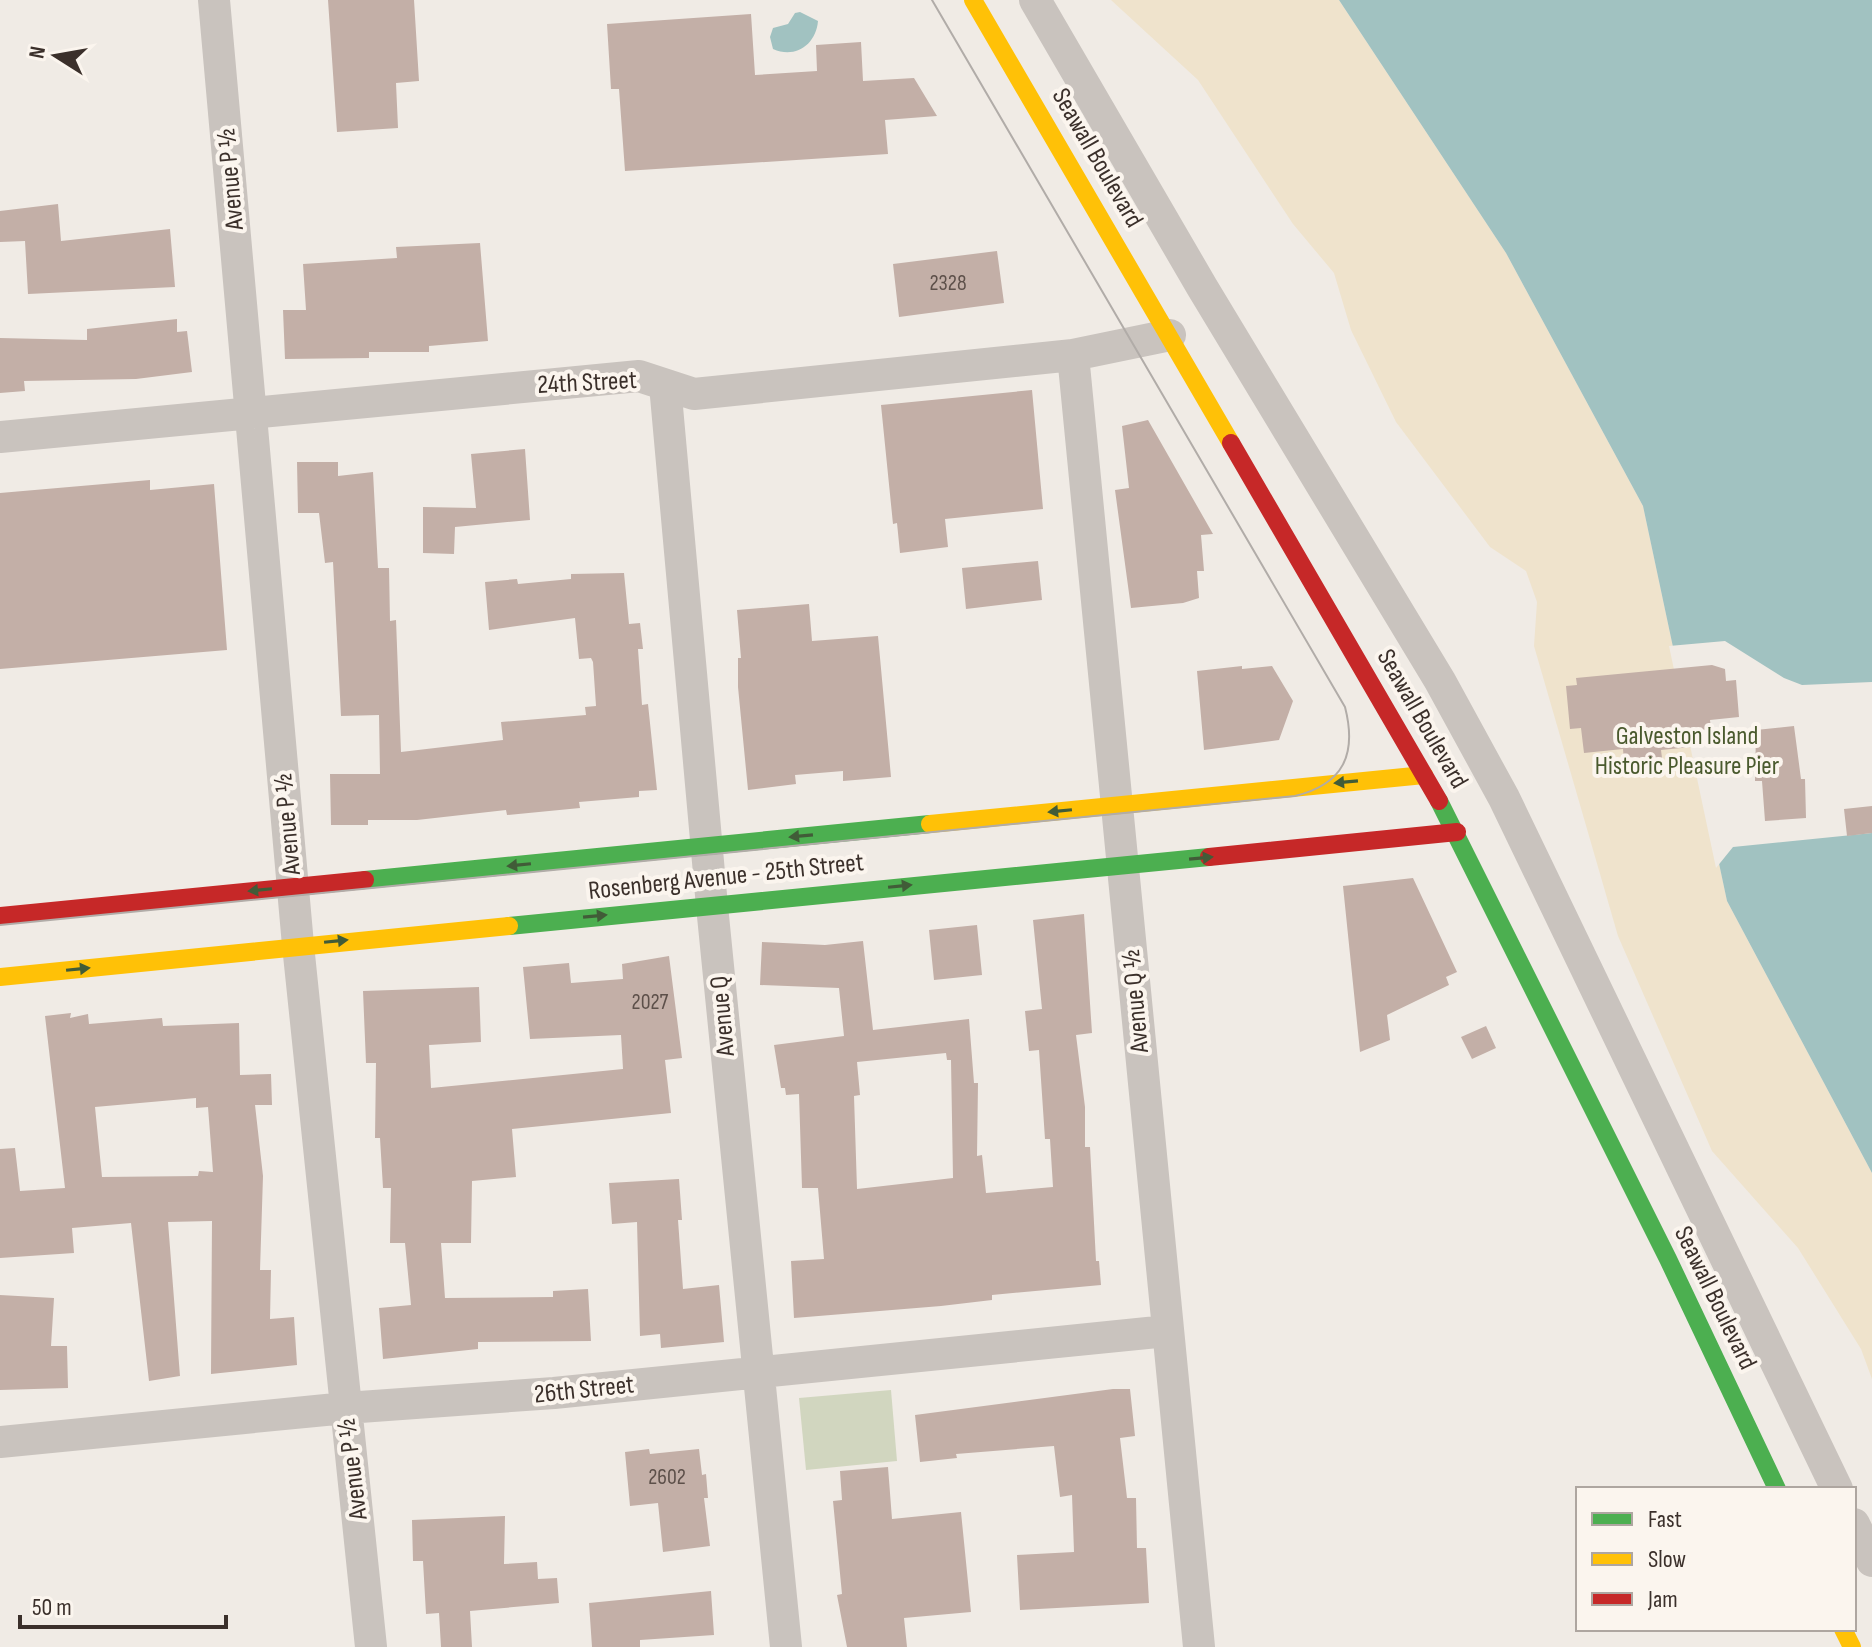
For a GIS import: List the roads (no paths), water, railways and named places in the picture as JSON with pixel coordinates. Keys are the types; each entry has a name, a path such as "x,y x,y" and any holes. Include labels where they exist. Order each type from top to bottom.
{"main road":[{"name":"Seawall Boulevard","path":"973,0 1457,832 1668,1259 1776,1487"},
{"name":"Rosenberg Avenue - 25th Street","path":"0,916 1424,775"},
{"name":"Rosenberg Avenue - 25th Street","path":"0,977 1123,864 1325,848 1457,832"}],"street":[{"name":"Avenue P ½","path":"214,0 298,945 371,1647"},
{"path":"1035,0 1202,287 1440,681 1504,798 1836,1487"},
{"name":"24th Street","path":"0,437 639,376 694,394 1073,355 1170,335"},
{"name":"Avenue Q ½","path":"1073,355 1199,1647"},
{"name":"Avenue Q","path":"665,385 712,906 786,1647"},
{"name":"26th Street","path":"0,1442 346,1408 554,1393 1167,1331"},
{"path":"1856,1528 1872,1561"}],"water":[{"path":"1339,0 1872,0 1872,1173 1727,901 1643,506 1506,253"},
{"path":"800,12 818,21 809,43 796,51 773,49 770,37 773,28 788,24 795,13"}],"tram line":[{"path":"0,925 1295,796 1312,791 1336,775 1343,765 1349,739 1345,707 932,0"}],"park label":[{"name":"Galveston Island Historic Pleasure Pier","path":"1687,751"}]}
